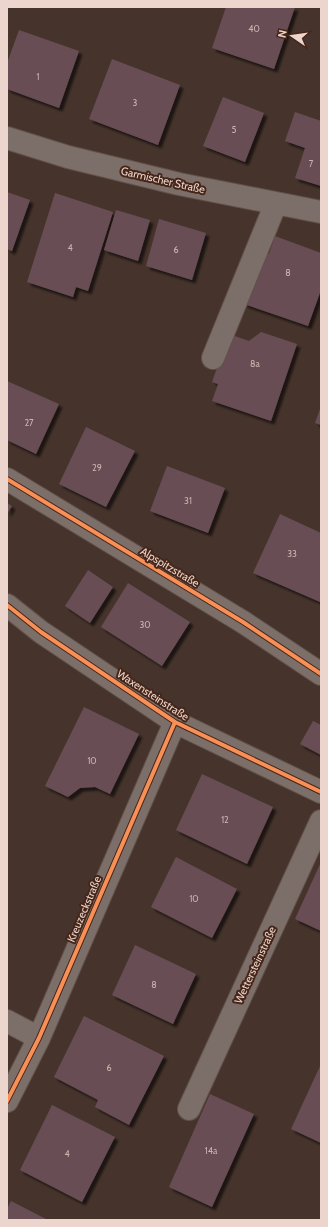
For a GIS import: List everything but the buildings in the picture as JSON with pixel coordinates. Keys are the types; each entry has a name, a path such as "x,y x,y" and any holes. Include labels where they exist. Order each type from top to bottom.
{"street":[{"name":"Garmischer Straße","path":"7,138 68,157 179,184 321,212"},
{"path":"213,358 276,203"},
{"name":"Alpspitzstraße","path":"7,479 243,622 321,674"},
{"name":"Waxensteinstraße","path":"7,605 41,632 175,722 321,792"},
{"name":"Kreuzeckstraße","path":"7,1101 39,1038 175,722"},
{"name":"Wettersteinstraße","path":"189,1109 321,821"},
{"path":"7,1020 39,1038"}],"cycle path":[{"path":"7,479 243,622 321,674"},
{"path":"7,605 41,632 175,722 321,792"},
{"path":"7,1101 39,1038 175,722"}]}
